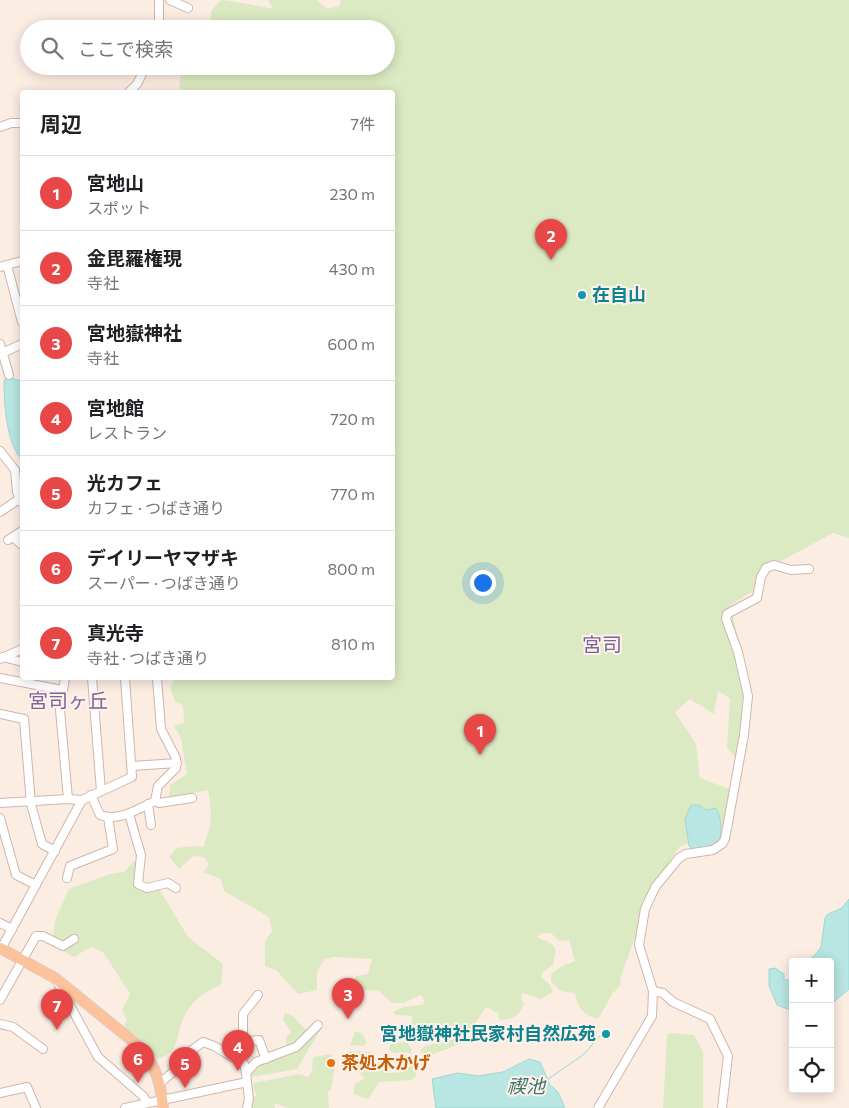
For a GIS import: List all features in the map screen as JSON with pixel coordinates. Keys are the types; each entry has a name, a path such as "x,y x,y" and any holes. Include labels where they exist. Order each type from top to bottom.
{"main road":[{"path":"1,948 55,978 140,1047 153,1065 160,1083 163,1104"}],"street":[{"path":"158,0 159,20"},
{"path":"170,0 188,8"},
{"path":"132,90 138,84 142,75"},
{"path":"0,127 11,123 20,123"},
{"path":"20,262 4,266 20,316"},
{"path":"0,344 1,354 9,375"},
{"path":"1,354 20,345"},
{"path":"0,451 19,471 17,492 20,497"},
{"path":"0,512 20,501"},
{"path":"20,532 10,538 20,544"},
{"path":"598,1108 652,1016 653,991 639,945 645,909 651,896 656,886 679,858 686,854 713,850 722,844 724,839 744,735 748,696 738,652 726,619 727,614 756,598 761,577 766,568 774,565 791,570 809,569"},
{"path":"2,658 20,650"},
{"path":"2,658 20,662"},
{"path":"0,678 62,690"},
{"path":"64,680 60,710 68,799"},
{"path":"92,680 101,791"},
{"path":"1,948 82,800 130,779 132,766 125,680"},
{"path":"151,825 151,803 158,786 176,768 177,763 161,729 158,680"},
{"path":"0,714 24,719 30,801 42,844 54,851"},
{"path":"132,766 177,763"},
{"path":"91,795 100,815 108,817 129,814 151,803 192,798"},
{"path":"0,803 68,799 82,800"},
{"path":"129,814 141,855 138,884 147,888 168,883 176,888"},
{"path":"67,878 70,866 113,849 108,817"},
{"path":"0,818 16,875 36,886"},
{"path":"0,923 12,929"},
{"path":"0,1000 36,936 43,936 63,946 74,939"},
{"path":"55,978 98,1057 143,1096 148,1103"},
{"path":"653,991 662,993 674,1002 710,1019 728,1056 722,1108"},
{"path":"243,1042 243,1014 258,995"},
{"path":"0,1024 13,1027 44,1049"},
{"path":"246,1073 256,1062 290,1051 318,1025"},
{"path":"227,1053 243,1042 259,1040 266,1059"},
{"path":"160,1083 174,1072 181,1058 203,1042 227,1053 244,1064 249,1104 247,1108"},
{"path":"125,1108 148,1103 163,1104 247,1082"},
{"path":"0,1093 23,1086 27,1087 36,1108"}],"green space":[{"path":"221,0 273,8 268,0 317,0 327,9 339,6 341,0 849,0 849,538 833,533 774,565 756,589 731,605 738,641 747,714 738,762 727,747 730,698 718,691 714,714 690,699 675,712 696,744 700,778 732,790 724,829 679,847 654,885 620,979 621,985 613,993 598,1019 582,1010 575,993 560,991 551,981 551,974 562,966 575,961 569,940 559,941 551,933 542,933 537,937 552,944 556,950 553,965 543,972 541,977 550,985 553,992 541,999 522,993 521,999 524,1004 522,1008 514,1017 503,1020 499,1019 498,1013 486,1007 472,1028 462,1032 415,1033 411,1030 412,1016 396,1015 393,1012 403,1007 422,1005 425,1002 421,995 403,1003 392,1003 379,991 359,989 354,981 356,976 368,974 372,959 334,957 325,959 317,971 317,990 298,994 276,970 265,966 265,941 272,931 269,917 224,891 221,879 203,872 209,865 204,857 193,856 179,869 169,857 176,848 203,847 209,832 211,819 208,790 169,798 170,785 187,774 181,738 174,726 184,723 183,705 175,702 170,687 174,680 395,680 395,90 179,89 181,75 395,75 395,20 211,20 211,11"},
{"path":"134,861 139,869 139,889 159,889 188,937 223,964 221,985 205,993 193,1004 182,1020 174,1047 165,1056 157,1059 145,1043 124,1026 127,1020 122,1010 130,994 103,952 91,947 74,957 52,945 55,920 69,889 110,874 124,872"},
{"path":"285,1012 294,1017 305,1029 321,1027 321,1029 297,1069 252,1077 251,1071 263,1060 271,1054 286,1049 286,1038 291,1032 283,1020"},
{"path":"355,1032 362,1033 367,1043 363,1046 350,1045"},
{"path":"469,1032 457,1044 429,1056 420,1051 425,1046 451,1040"},
{"path":"671,1033 694,1035 703,1051 703,1108 663,1108 667,1035"},
{"path":"407,1043 412,1049 411,1053 394,1053 389,1050 390,1044"},
{"path":"349,1051 371,1052 388,1073 406,1072 406,1059 409,1059 415,1067 416,1076 411,1080 379,1082 368,1099 354,1094 354,1085 365,1078 345,1059"},
{"path":"331,1054 335,1065 331,1089 328,1092 329,1108 289,1108 274,1103 275,1108 252,1108 253,1099 257,1094 253,1089 254,1083 299,1074 308,1077 312,1071 313,1057"}],"water":[{"path":"7,377 20,380 20,457 12,444 9,433 4,381"},
{"path":"691,805 699,805 706,810 716,808 721,828 720,841 715,846 694,850 689,846 685,819"},
{"path":"849,899 849,989 834,1002 834,958 811,958 821,947 825,918 828,914 842,908"},
{"path":"775,968 784,974 784,980 789,980 789,1010 777,1005 769,986 769,969"},
{"name":"禊池","path":"529,1059 540,1062 550,1085 558,1092 565,1108 436,1108 432,1079 458,1073 478,1076 503,1072"}],"waterway":[{"path":"548,1079 583,1055 600,1036"}],"place":[{"name":"金毘羅権現","path":"551,260"},
{"name":"在自山","path":"582,295"},
{"name":"宮地山","path":"480,755"},
{"name":"宮地嶽神社","path":"348,1019"},
{"name":"真光寺","path":"57,1030"},
{"name":"宮地嶽神社民家村自然広苑","path":"606,1034"},
{"name":"茶処木かげ","path":"331,1063"},
{"name":"宮地館","path":"238,1071"},
{"name":"デイリーヤマザキ","path":"138,1083"},
{"name":"光カフェ","path":"185,1088"}],"district":[{"name":"宮司","path":"602,645"},
{"name":"宮司ヶ丘","path":"68,701"}]}
